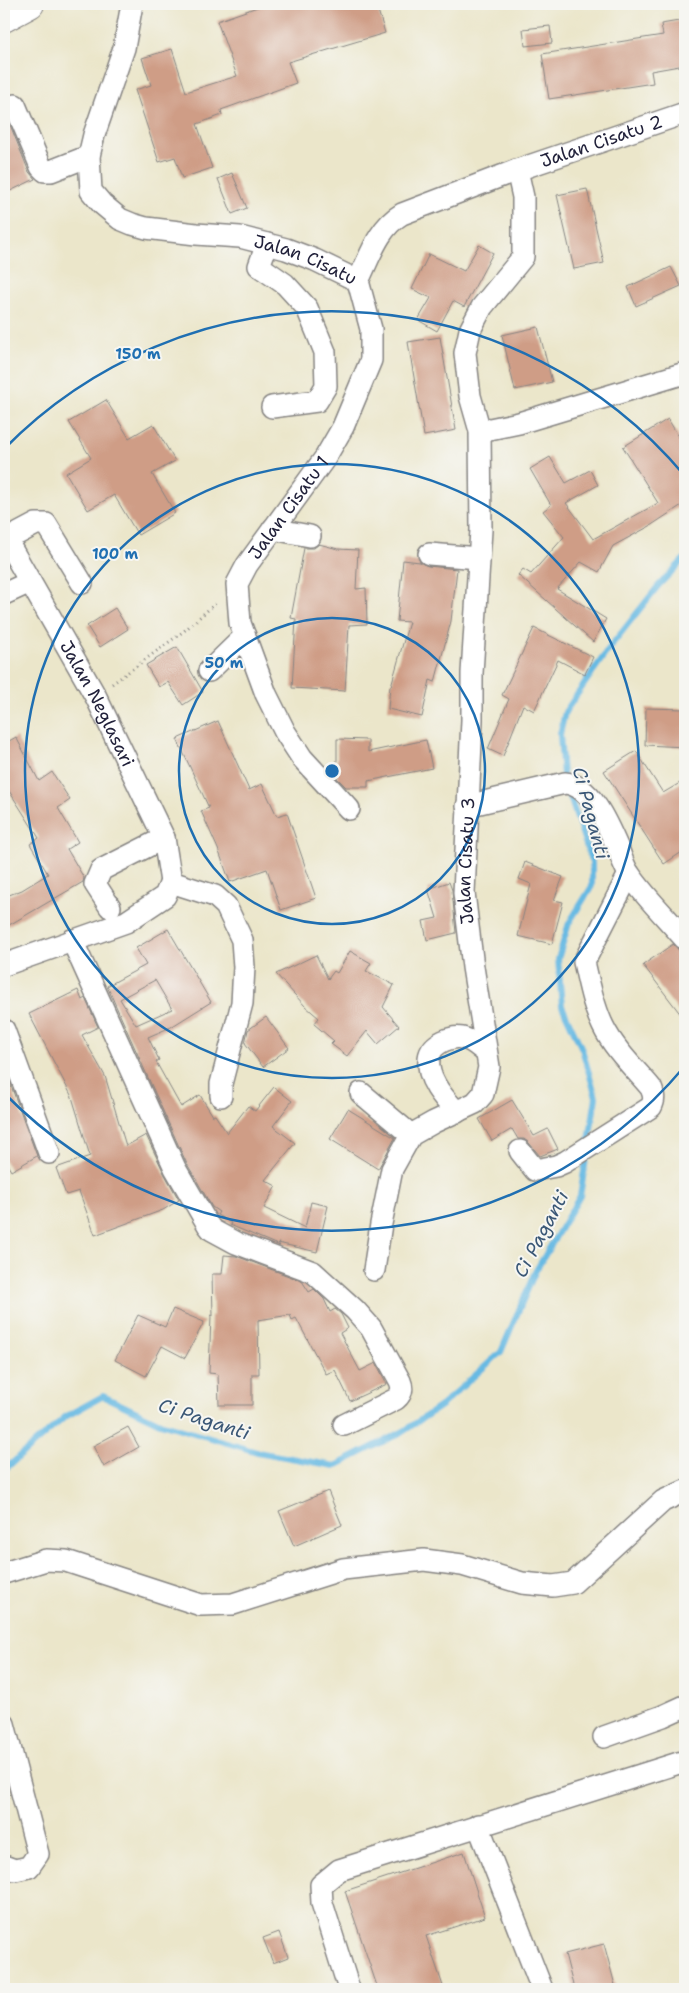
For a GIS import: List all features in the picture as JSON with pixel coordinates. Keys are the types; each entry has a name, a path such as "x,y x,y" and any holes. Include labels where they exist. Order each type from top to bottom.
{"main road":[{"path":"4,18 30,4"}],"street":[{"name":"Jalan Cisatu","path":"132,4 124,48 94,135 89,156 90,191 120,219 132,224 172,231 240,237 267,244 315,260 358,281 384,229 392,220 402,214 517,170"},
{"path":"15,105 41,167 45,171 51,171 89,156"},
{"name":"Jalan Cisatu 2","path":"517,170 685,113"},
{"path":"517,170 524,196 523,256 482,307 470,330 465,353 470,396 480,430 519,423 685,373"},
{"path":"267,244 259,266 285,284 307,308 325,352 326,386 317,401 272,407"},
{"name":"Jalan Cisatu 1","path":"236,584 273,529 325,458 342,427 371,360 371,329 358,281"},
{"name":"Jalan Cisatu 3","path":"411,1135 434,1122 475,1104 483,1094 490,1067 486,1052 464,893 472,720 472,673 481,530 480,430"},
{"path":"5,538 36,524 46,524 82,583"},
{"path":"273,529 310,536"},
{"name":"Jalan Neglasari","path":"5,538 96,697 164,838 172,882"},
{"path":"429,554 479,558"},
{"path":"4,594 30,582"},
{"path":"236,584 240,623 244,636 266,694 285,732 302,758 349,808"},
{"path":"209,671 244,636"},
{"path":"467,806 569,783 582,789 592,800 629,874 685,939"},
{"path":"110,907 95,884 101,870 164,838"},
{"path":"520,1151 535,1170 556,1166 651,1106 654,1097 651,1088 614,1044 603,1026 594,1004 584,962 629,874"},
{"path":"4,964 126,922 165,896 172,882 215,896 226,906 242,940 244,966 242,1003 222,1084 221,1096"},
{"path":"72,940 175,1168 212,1230 236,1243 313,1272 355,1310 371,1328 400,1381 402,1390 400,1396 396,1399 344,1425"},
{"path":"4,1030 49,1153"},
{"path":"457,1112 444,1100 435,1083 429,1066 429,1057 439,1043 456,1037 468,1039 486,1052"},
{"path":"361,1093 411,1135 392,1169 380,1224 374,1270"},
{"path":"4,1573 46,1560 66,1561 201,1605 233,1604 343,1568 424,1560 462,1565 522,1583 553,1586 573,1583 663,1501 685,1492"},
{"path":"604,1736 663,1716 685,1706"},
{"path":"4,1724 38,1854 29,1867 15,1870 4,1866"},
{"path":"349,1989 322,1903 322,1885 339,1870 685,1761"},
{"path":"478,1825 542,1989"}],"path":[{"path":"96,697 184,631 236,584"}],"building":[{"path":"266,4 376,4 385,33 288,62 296,83 221,110 222,115 197,124 212,168 182,178 175,157 159,162 135,90 151,85 142,58 172,49 186,92 237,76 217,21"},
{"path":"685,20 685,65 651,71 653,83 549,99 542,54 663,35 661,24"},
{"path":"550,26 552,43 525,46 523,29"},
{"path":"4,110 29,172 35,179 4,194"},
{"path":"232,173 247,208 232,214 218,179"},
{"path":"587,189 604,263 574,269 557,195"},
{"path":"479,245 493,253 464,307 453,301 437,331 418,320 431,298 412,289 429,254 464,271"},
{"path":"671,267 681,286 636,306 628,287"},
{"path":"538,327 552,382 515,390 502,335"},
{"path":"440,337 456,430 424,436 408,342"},
{"path":"106,400 129,438 153,424 175,461 152,474 175,513 138,535 114,495 88,510 66,473 91,458 69,422"},
{"path":"668,419 685,447 685,503 650,526 613,546 599,572 581,562 557,589 606,619 593,642 518,575 523,569 531,574 564,537 543,511 551,505 530,469 550,457 566,483 590,470 598,485 566,503 593,539 658,503 623,447"},
{"path":"319,544 338,549 358,550 356,589 366,588 367,624 349,625 345,691 292,688 296,619 291,618 304,548 314,548"},
{"path":"403,560 420,562 428,566 457,569 451,621 435,682 430,680 422,717 388,709 390,686 409,622 397,621"},
{"path":"115,608 128,629 100,647 87,626"},
{"path":"534,628 593,657 585,674 558,660 534,711 523,705 503,756 488,749 509,699 502,695"},
{"path":"177,647 203,692 183,705 168,682 159,687 146,665"},
{"path":"646,708 685,709 685,747 645,745"},
{"path":"218,721 249,790 262,784 277,816 287,813 316,898 281,910 267,869 230,882 201,811 209,808 177,739"},
{"path":"16,737 39,781 52,772 70,800 58,808 78,842 67,849 84,878 83,882 4,928 4,897 22,890 48,874 30,844 39,838 4,783 4,744"},
{"path":"337,739 368,740 368,752 426,740 432,768 368,781 368,787 346,787 337,778"},
{"path":"636,751 663,793 685,780 685,850 664,864 604,771"},
{"path":"525,862 563,877 554,900 563,902 552,944 518,936 531,884 519,879"},
{"path":"449,882 452,890 456,933 427,940 423,921 437,918 428,889"},
{"path":"168,929 211,1002 171,1027 148,1037 159,1060 156,1062 181,1107 200,1095 213,1116 215,1115 227,1133 248,1106 255,1111 274,1087 292,1101 273,1126 295,1143 265,1180 276,1186 264,1208 305,1228 311,1202 328,1206 317,1252 278,1243 280,1246 230,1225 231,1223 217,1215 219,1212 212,1207 186,1162 107,986 146,965 136,948","holes":["155,980 172,1009 136,1025 120,999"]},
{"path":"673,944 685,957 685,1020 643,965"},
{"path":"350,951 371,963 366,971 394,985 383,1007 399,1026 378,1044 367,1031 347,1056 331,1044 334,1041 314,1024 319,1018 305,1006 276,974 316,955 328,979 334,971 337,973"},
{"path":"78,990 82,1000 85,998 98,1027 82,1035 105,1076 126,1146 146,1135 179,1200 163,1210 95,1235 79,1191 66,1195 56,1168 90,1156 72,1097 29,1014"},
{"path":"266,1017 289,1048 263,1067 245,1043 248,1030"},
{"path":"4,1067 37,1156 11,1171 4,1159"},
{"path":"512,1100 534,1136 548,1129 558,1149 540,1156 524,1139 518,1139 512,1129 492,1141 479,1119"},
{"path":"348,1109 395,1138 378,1169 330,1139"},
{"path":"224,1255 236,1256 302,1281 309,1292 314,1289 324,1299 330,1312 335,1309 341,1314 348,1328 340,1333 360,1371 376,1363 387,1384 350,1401 335,1370 326,1374 296,1318 292,1320 290,1315 258,1320 259,1374 252,1374 252,1405 219,1405 218,1374 209,1373 211,1315 213,1316 212,1274 222,1274"},
{"path":"173,1309 204,1322 185,1358 162,1346 146,1376 115,1360 138,1315 165,1327"},
{"path":"128,1427 139,1447 104,1467 93,1446"},
{"path":"328,1491 342,1525 294,1546 279,1511"},
{"path":"464,1852 485,1917 426,1936 444,1989 378,1989 345,1891"},
{"path":"279,1932 288,1957 273,1963 263,1938"},
{"path":"604,1944 616,1989 574,1989 565,1954"}],"waterway":[{"name":"Ci Paganti","path":"589,1141 596,1097 582,1049 562,1006 558,959 569,923 592,886 592,863 563,776 560,734 565,712 610,647 659,585 685,558"},
{"name":"Ci Paganti","path":"4,1470 65,1417 103,1396 160,1423 257,1452 335,1466 404,1431 442,1405 501,1352 535,1272 580,1196 587,1153"}]}
